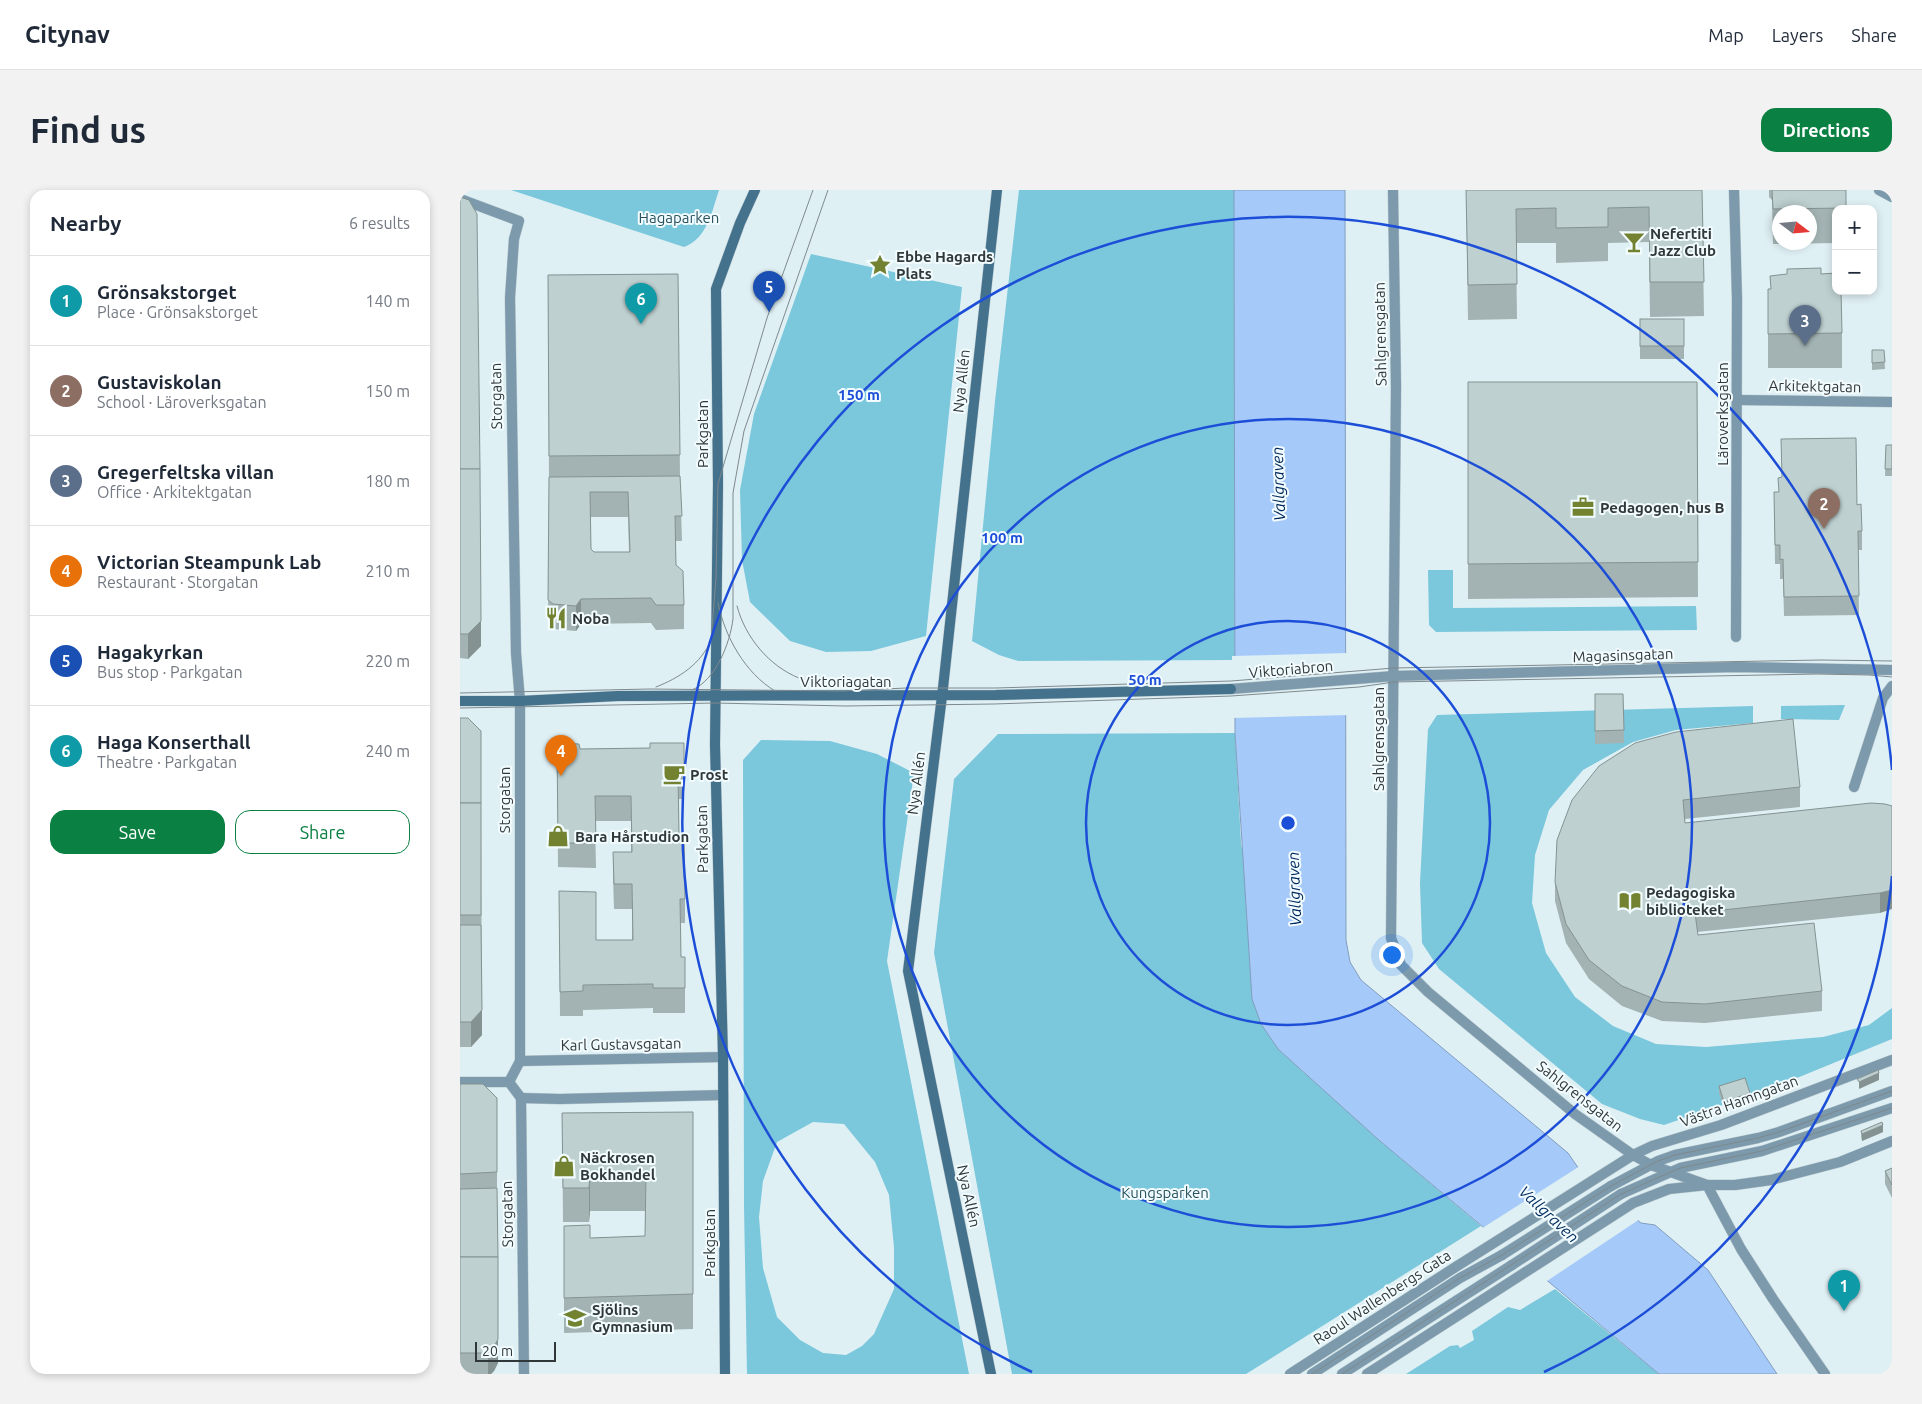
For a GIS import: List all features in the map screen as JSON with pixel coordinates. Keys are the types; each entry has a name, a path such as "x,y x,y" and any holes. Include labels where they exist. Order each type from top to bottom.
{"main road":[{"name":"Parkgatan","path":"725,1374 723,1057 715,764 718,484 716,289 740,223 755,190"},
{"name":"Nya Allén","path":"991,1374 908,971 942,696 997,190"},
{"name":"Viktoriagatan","path":"460,701 520,701 618,696 942,696 1231,689"}],"street":[{"name":"Sahlgrensgatan","path":"1392,190 1396,364 1392,938 1401,965 1428,992 1574,1114 1633,1155 1651,1165 1707,1185"},
{"name":"Läroverksgatan","path":"1734,190 1737,299 1736,637"},
{"path":"1879,190 1892,197"},
{"name":"Storgatan","path":"460,199 518,221 514,239 510,298 516,653 520,701 520,1061 509,1082"},
{"name":"Arkitektgatan","path":"1737,400 1892,402"},
{"name":"Magasinsgatan","path":"1354,680 1394,676 1736,667 1892,670"},
{"name":"Viktoriabron","path":"1231,689 1354,680"},
{"path":"1854,787 1883,698 1892,686"},
{"name":"Karl Gustavsgatan","path":"520,1061 723,1057"},
{"name":"Västra Hamngatan","path":"1600,1176 1633,1155 1652,1146 1721,1125 1892,1060"},
{"path":"460,1082 509,1082 521,1098 570,1099 723,1095"},
{"path":"1312,1374 1460,1278 1502,1255 1612,1186 1651,1165 1675,1155 1779,1132 1892,1091"},
{"name":"Storgatan","path":"521,1098 524,1374"},
{"path":"1342,1374 1621,1194 1671,1172 1700,1162 1762,1151 1892,1108"},
{"path":"1367,1374 1633,1203 1669,1188 1734,1185 1771,1180 1840,1162 1892,1141"},
{"name":"Raoul Wallenbergs Gata","path":"1290,1374 1600,1176"},
{"path":"1707,1185 1741,1249 1825,1374"}],"green space":[{"name":"Hagaparken","path":"511,190 719,190 708,223 698,238 684,247"},
{"path":"1019,190 1234,190 1235,660 1018,661 999,655 972,641 995,401"},
{"path":"811,254 962,287 926,636 871,651 826,652 790,641 750,602 742,560 740,490 754,414"},
{"path":"1428,570 1453,570 1453,608 1696,606 1697,630 1436,632 1429,625"},
{"path":"1845,705 1839,720 1781,719 1781,706"},
{"path":"1753,706 1753,723 1676,730 1633,742 1583,770 1549,810 1535,855 1532,903 1546,953 1575,997 1613,1026 1656,1044 1706,1047 1823,1037 1869,1025 1892,1008 1892,1039 1775,1087 1664,1125 1640,1119 1602,1104 1439,969 1422,943 1420,883 1428,729 1437,715"},
{"name":"Kungsparken","path":"1235,733 1241,843 1278,1049 1380,1141 1481,1226 1246,1374 1012,1374 934,953 954,779 998,734"},
{"path":"761,740 830,741 877,754 914,773 887,961 969,1374 747,1374 744,1206 743,760","holes":["813,1122 844,1124 875,1162 889,1195 894,1248 894,1289 874,1334 862,1346 846,1355 823,1353 800,1340 777,1317 763,1268 759,1217 763,1181 777,1142"]},
{"path":"1555,1289 1659,1374 1406,1374 1450,1346 1458,1345 1460,1348 1474,1340 1472,1331 1508,1307 1520,1310"}],"water":[{"name":"Vallgraven","path":"1234,190 1345,190 1346,940 1350,962 1361,980 1568,1153 1579,1169 1641,1223 1655,1225 1708,1270 1777,1374 1659,1374 1380,1141 1278,1049 1261,1024 1252,999 1235,733"}],"pier":[{"path":"1348,653 1348,715 1232,718 1232,656"},
{"path":"1580,1166 1640,1219 1544,1283 1481,1229"}],"building":[{"path":"1466,190 1702,190 1704,282 1650,282 1649,207 1608,208 1608,227 1556,228 1556,208 1516,209 1517,284 1468,285"},
{"path":"1772,190 1846,190 1846,205 1832,205 1832,208 1817,208 1817,205 1773,205"},
{"path":"460,197 469,200 477,214 480,469 460,469"},
{"path":"1821,268 1821,274 1832,273 1832,295 1841,295 1842,333 1768,334 1768,289 1771,289 1770,276 1787,274 1787,269"},
{"path":"678,274 680,455 549,456 548,275"},
{"path":"1640,319 1684,319 1684,346 1640,346"},
{"path":"1872,350 1884,350 1885,362 1872,363"},
{"name":"Pedagogen, hus B","path":"1468,382 1697,382 1698,562 1468,564"},
{"path":"1856,438 1857,505 1861,504 1862,531 1858,531 1859,596 1784,597 1783,559 1780,560 1780,545 1775,545 1774,492 1779,492 1778,478 1782,477 1781,439"},
{"path":"1886,445 1892,445 1892,469 1885,469"},
{"path":"460,469 480,469 481,621 468,634 460,634"},
{"path":"680,476 682,516 675,516 676,565 683,571 684,605 656,605 651,598 581,599 576,606 553,604 548,600 549,477","holes":["590,492 628,492 630,552 594,552 591,549"]},
{"path":"1595,694 1623,694 1624,730 1595,731"},
{"path":"460,718 468,718 481,731 481,803 460,803"},
{"path":"1793,719 1800,787 1683,800 1685,823 1871,803 1892,806 1892,890 1880,893 1695,913 1698,935 1814,923 1822,991 1705,1004 1662,1002 1622,986 1589,960 1566,924 1555,882 1557,840 1572,800 1599,766 1635,743 1676,732"},
{"path":"557,743 579,744 580,749 650,748 650,743 684,743 684,774 678,774 679,835 684,835 685,899 680,899 681,957 685,957 685,988 653,988 653,984 583,985 583,991 560,992 559,891 596,892 596,940 633,940 632,884 614,884 613,852 632,852 631,796 595,796 596,843 558,843"},
{"path":"460,803 481,803 481,915 460,915"},
{"path":"460,925 481,925 482,1010 471,1022 460,1022"},
{"path":"1878,1070 1879,1073 1859,1082 1857,1079"},
{"path":"1745,1078 1750,1093 1724,1102 1719,1086"},
{"path":"460,1084 483,1084 497,1098 497,1172 460,1174"},
{"path":"693,1112 693,1294 564,1298 564,1226 590,1225 590,1238 645,1236 646,1176 590,1176 589,1188 563,1188 562,1113"},
{"path":"1882,1122 1883,1125 1862,1134 1861,1131"},
{"path":"1892,1168 1892,1185 1885,1171"},
{"path":"497,1188 498,1257 460,1257 460,1189"},
{"path":"460,1257 498,1257 498,1339 488,1353 460,1353"}],"tram line":[{"path":"656,687 681,675 695,663 707,649 711,640 716,578 718,484 767,318 813,190"},
{"path":"692,690 701,685 715,669 729,639 733,619 733,493 744,431 828,190"},
{"path":"718,603 726,629 738,653 754,674 775,691"},
{"path":"737,606 746,629 768,658 788,673 829,687"},
{"path":"460,693 650,689 843,691 906,688 996,688 1231,681 1394,668 1821,660 1892,661"},
{"path":"460,708 715,703 845,706 994,704 1231,696 1359,687 1394,682 1818,674 1892,677"},
{"path":"1312,1374 1460,1278 1502,1255 1611,1186 1658,1161 1675,1155 1779,1132 1892,1091"},
{"path":"1342,1374 1621,1194 1680,1168 1762,1151 1892,1108"}],"place":[{"name":"Nefertiti Jazz Club","path":"1634,242"},
{"name":"Ebbe Hagards Plats","path":"880,265"},
{"name":"Hagakyrkan","path":"769,312"},
{"name":"Haga Konserthall","path":"641,324"},
{"name":"Gregerfeltska villan","path":"1805,346"},
{"name":"Pedagogen, hus B","path":"1583,507"},
{"name":"Gustaviskolan","path":"1824,529"},
{"name":"Noba","path":"556,618"},
{"name":"Prost","path":"674,774"},
{"name":"Victorian Steampunk Lab","path":"561,776"},
{"name":"Bara Hårstudion","path":"558,836"},
{"name":"Pedagogiska biblioteket","path":"1630,901"},
{"name":"Näckrosen Bokhandel","path":"564,1166"},
{"name":"Grönsakstorget","path":"1844,1311"},
{"name":"Sjölins Gymnasium","path":"575,1318"}]}
